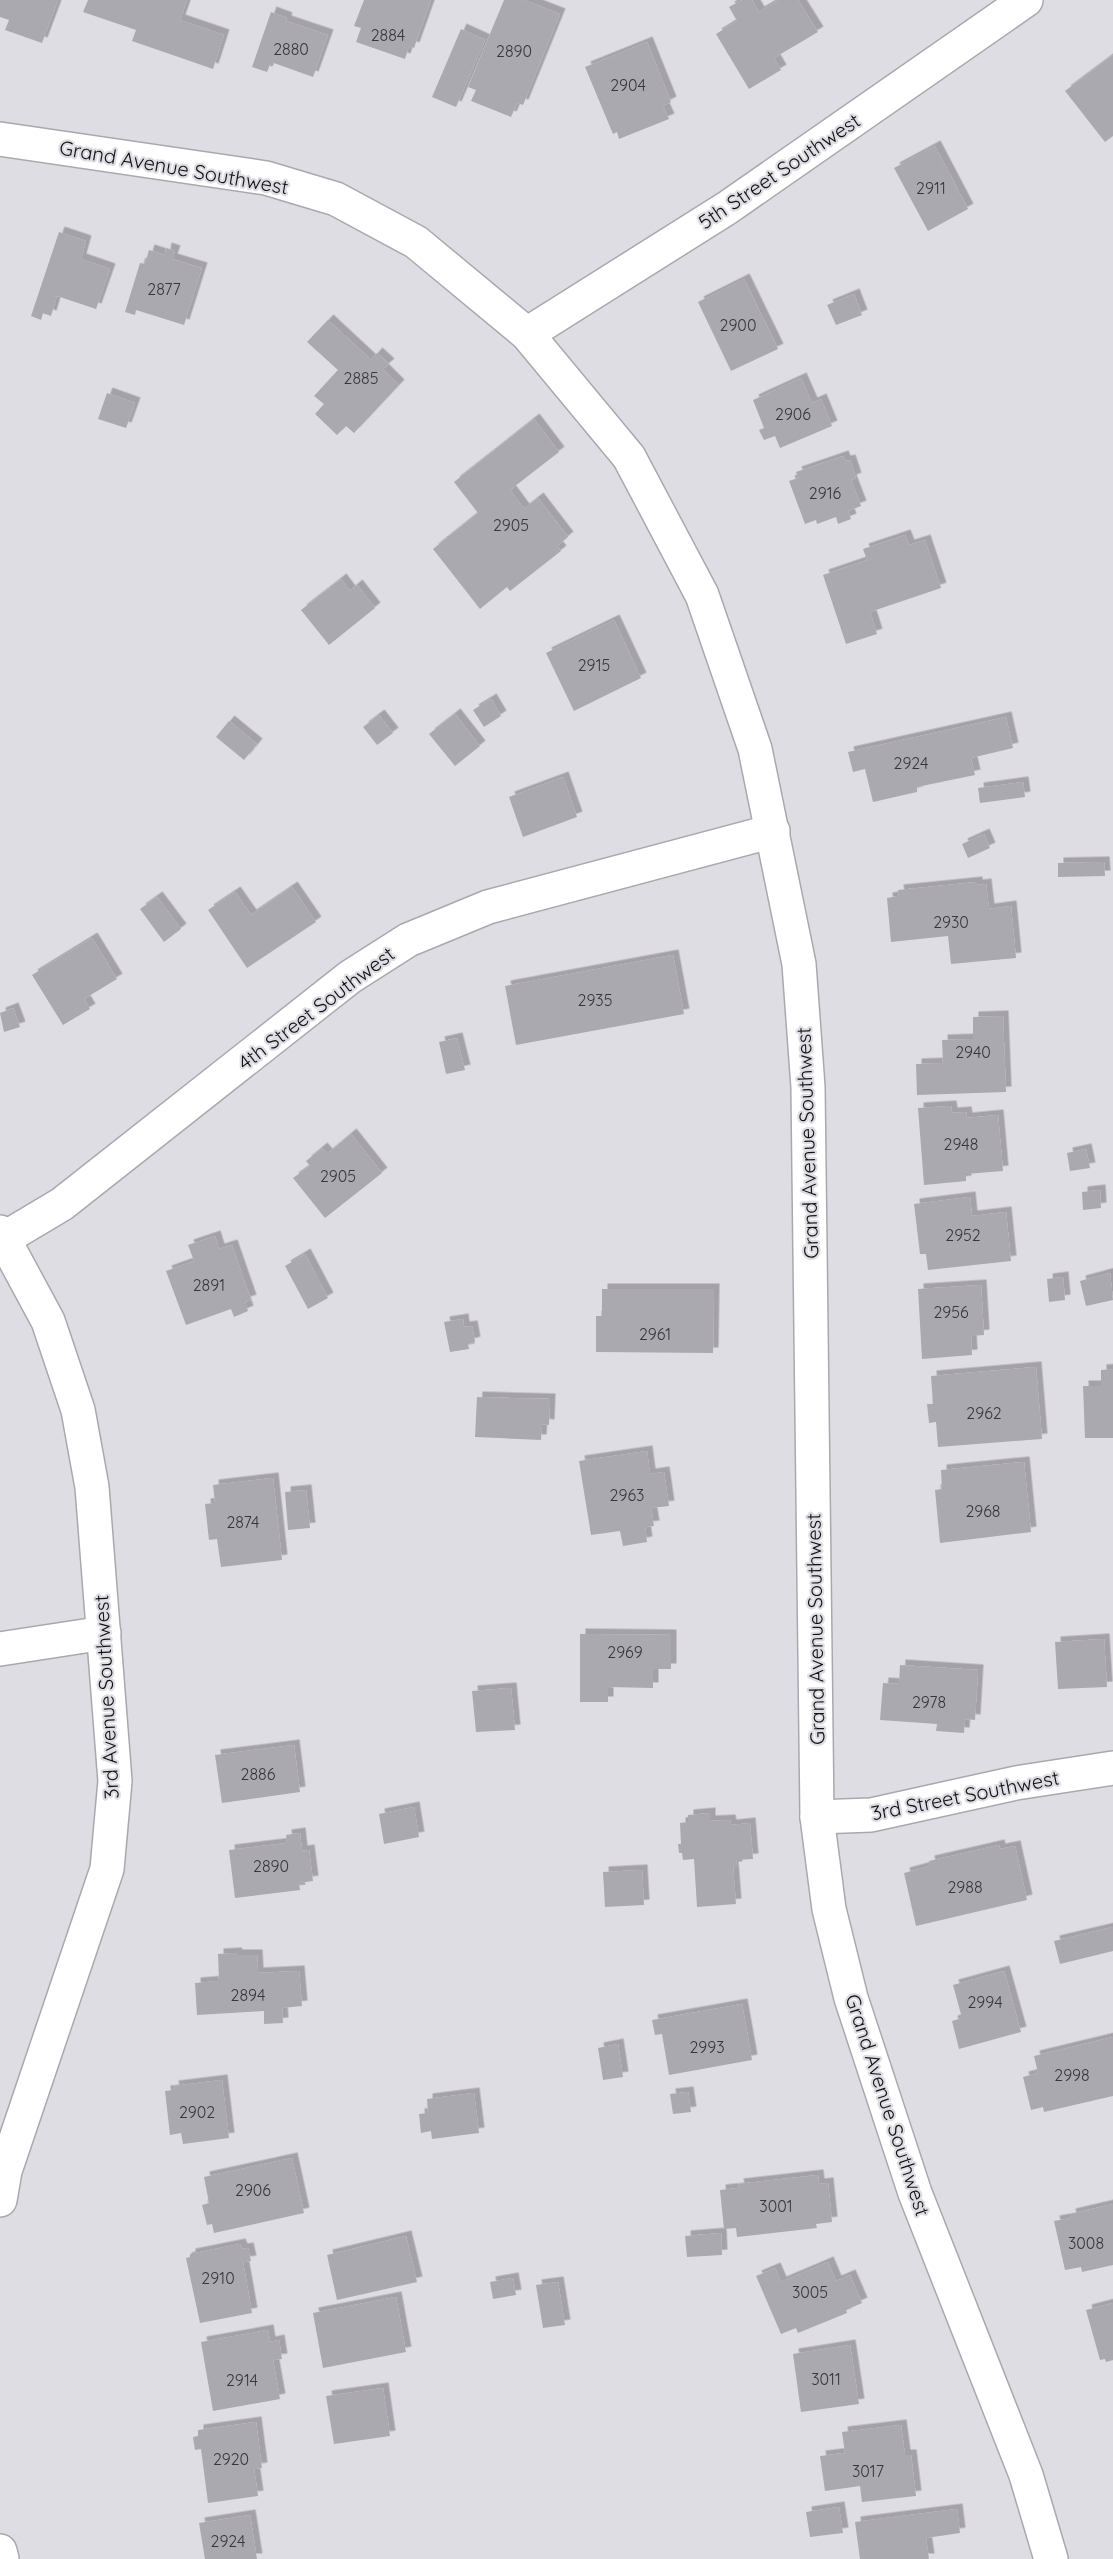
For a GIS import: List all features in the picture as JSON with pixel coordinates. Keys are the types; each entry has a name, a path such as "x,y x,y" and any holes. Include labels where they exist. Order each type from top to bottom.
{"street":[{"name":"5th Street Southwest","path":"527,334 727,208 1026,0"},
{"name":"Grand Avenue Southwest","path":"0,138 266,178 336,199 416,242 527,334 629,457 702,595 755,749 799,964 808,1087 817,1817 829,1909 851,1998 915,2193 1026,2475 1051,2559"},
{"name":"4th Street Southwest","path":"2,1235 62,1204 350,977 408,940 488,907 773,831"},
{"name":"3rd Avenue Southwest","path":"0,2200 5,2171 107,1869 115,1781 92,1487 78,1410 48,1321 2,1235"},
{"path":"0,1649 104,1633"},
{"name":"3rd Street Southwest","path":"817,1817 871,1815 1016,1783 1113,1768"},
{"path":"0,2551 2,2559"}],"building":[{"path":"0,0 58,0 42,43 5,30 9,20 0,17"},
{"path":"88,0 187,0 180,20 224,35 213,69 132,41 136,30 83,12"},
{"path":"364,0 431,0 414,48 409,46 405,59 356,42 361,28 354,26"},
{"path":"504,0 524,0 560,14 523,105 517,103 511,117 471,101 476,90 468,87"},
{"path":"742,0 752,0 759,12 779,0 798,0 818,32 774,58 781,70 749,89 716,34 737,21 729,7"},
{"path":"271,12 287,18 286,21 328,35 313,77 271,62 267,72 252,67"},
{"path":"461,29 485,40 456,107 432,97"},
{"path":"647,42 671,102 663,106 669,119 619,139 617,132 613,134 585,67"},
{"path":"1113,55 1113,136 1105,142 1065,91"},
{"path":"935,146 968,209 928,231 894,168"},
{"path":"59,232 86,241 81,259 110,269 96,309 57,296 51,316 43,313 41,320 31,316"},
{"path":"166,248 175,251 172,259 202,268 184,325 136,310 135,315 125,312 140,263 145,264 149,250 165,255"},
{"path":"744,279 778,349 731,371 698,302"},
{"path":"854,294 862,315 836,325 827,305"},
{"path":"328,320 371,360 377,353 389,364 383,369 399,385 354,433 346,426 337,435 315,414 324,404 314,396 338,370 307,342"},
{"path":"801,378 812,403 821,399 832,426 780,448 775,436 764,440 759,430 764,428 753,400"},
{"path":"107,393 135,403 126,428 98,419"},
{"path":"534,419 559,452 510,490 524,509 538,498 568,537 557,546 561,551 510,591 507,587 480,609 433,549 478,513 454,482"},
{"path":"843,456 845,461 850,460 856,478 851,480 861,506 848,511 851,519 838,524 836,517 817,524 816,520 805,524 789,481 798,478 796,472"},
{"path":"905,535 909,545 925,540 941,588 870,612 877,634 846,644 823,575 867,560 863,549"},
{"path":"341,579 350,591 357,585 375,608 329,645 301,610"},
{"path":"614,620 641,678 574,711 546,653"},
{"path":"491,699 501,716 484,727 473,710"},
{"path":"455,714 480,746 455,766 429,734"},
{"path":"379,715 393,733 377,745 363,727"},
{"path":"1006,717 1013,748 971,758 975,775 917,787 917,792 873,802 865,769 853,772 848,752"},
{"path":"229,721 257,744 244,760 216,737"},
{"path":"563,777 577,817 523,837 509,797"},
{"path":"1023,782 1025,797 980,803 978,788"},
{"path":"984,834 990,848 968,858 962,844"},
{"path":"1104,862 1105,876 1058,877 1058,863"},
{"path":"977,882 977,885 986,884 989,909 1011,906 1016,958 951,964 948,936 891,942 887,898 899,896 898,890"},
{"path":"292,887 316,922 247,968 208,910 235,892 251,915"},
{"path":"157,897 181,929 164,942 140,909"},
{"path":"92,938 117,979 84,999 90,1009 63,1025 32,975"},
{"path":"673,955 684,1014 516,1045 505,986"},
{"path":"13,1008 20,1027 4,1032 0,1013"},
{"path":"1003,1016 1006,1092 917,1095 916,1064 943,1063 942,1040 973,1039 973,1017"},
{"path":"457,1038 465,1070 446,1074 439,1042"},
{"path":"951,1106 952,1113 966,1112 967,1118 998,1115 1003,1171 966,1174 966,1181 924,1185 918,1108"},
{"path":"351,1134 382,1173 325,1218 293,1178 310,1166 306,1161 322,1148 327,1154"},
{"path":"1086,1149 1090,1168 1070,1171 1067,1153"},
{"path":"1100,1190 1101,1208 1083,1210 1082,1192"},
{"path":"970,1197 972,1216 1006,1212 1011,1261 928,1270 926,1254 920,1254 914,1204"},
{"path":"215,1236 219,1249 232,1245 251,1300 245,1302 248,1311 234,1317 231,1309 186,1325 166,1271 194,1261 188,1245"},
{"path":"305,1254 328,1298 308,1309 285,1266"},
{"path":"1110,1273 1113,1300 1086,1306 1080,1281"},
{"path":"1063,1277 1065,1300 1049,1302 1047,1279"},
{"path":"981,1285 984,1335 971,1336 972,1355 922,1359 918,1289"},
{"path":"602,1289 714,1289 713,1353 596,1352 596,1316 602,1316"},
{"path":"463,1319 464,1327 472,1326 475,1342 468,1344 469,1349 450,1352 444,1322"},
{"path":"1036,1367 1042,1439 938,1447 936,1422 929,1423 927,1404 933,1404 931,1376"},
{"path":"1113,1369 1113,1438 1085,1438 1083,1386 1101,1386 1101,1370"},
{"path":"477,1397 550,1399 549,1425 542,1424 541,1440 475,1437"},
{"path":"647,1451 650,1474 664,1472 669,1506 651,1508 654,1526 645,1527 647,1542 623,1546 620,1531 591,1535 579,1461"},
{"path":"1024,1462 1031,1532 940,1543 935,1490 942,1489 941,1470"},
{"path":"273,1478 282,1560 221,1567 217,1539 209,1540 205,1504 215,1503 213,1485"},
{"path":"306,1490 310,1528 288,1530 285,1492"},
{"path":"580,1634 671,1635 671,1669 653,1669 653,1688 608,1687 608,1702 580,1702"},
{"path":"1104,1639 1107,1687 1058,1689 1055,1642"},
{"path":"900,1665 978,1670 975,1720 965,1719 964,1733 936,1731 937,1724 880,1720 883,1683 899,1684"},
{"path":"511,1688 515,1730 476,1732 472,1691"},
{"path":"294,1745 300,1792 222,1803 215,1755"},
{"path":"414,1807 419,1837 384,1844 379,1814"},
{"path":"710,1813 710,1821 730,1820 731,1825 750,1823 753,1859 736,1860 737,1867 733,1867 736,1904 697,1907 694,1859 683,1860 682,1853 679,1853 680,1823 688,1822 688,1815"},
{"path":"300,1833 302,1851 309,1850 313,1881 299,1883 300,1890 235,1898 229,1850 287,1843 286,1835"},
{"path":"999,1845 1000,1849 1015,1846 1027,1900 916,1926 904,1873 930,1866 929,1861"},
{"path":"642,1870 644,1905 605,1907 603,1872"},
{"path":"1113,1927 1113,1951 1060,1964 1054,1941"},
{"path":"236,1953 237,1955 257,1955 258,1973 299,1971 302,2006 282,2008 283,2023 264,2024 264,2011 197,2015 195,1983 219,1981 218,1954"},
{"path":"1004,1971 1021,2032 959,2049 952,2021 962,2018 953,1985"},
{"path":"742,2004 752,2060 669,2075 662,2034 655,2035 652,2020"},
{"path":"1113,2037 1113,2096 1044,2112 1043,2107 1031,2110 1023,2077 1038,2073 1034,2056"},
{"path":"618,2044 623,2077 603,2080 598,2048"},
{"path":"222,2080 229,2138 183,2144 181,2133 170,2135 165,2091 174,2090 173,2086"},
{"path":"688,2092 691,2112 673,2114 670,2094"},
{"path":"474,2093 479,2133 432,2139 431,2131 421,2133 419,2114 428,2113 427,2099"},
{"path":"292,2158 304,2213 214,2233 212,2224 207,2225 202,2205 209,2203 204,2177"},
{"path":"818,2175 819,2184 828,2183 832,2222 816,2224 817,2228 737,2237 736,2228 724,2229 720,2190 739,2188 738,2184"},
{"path":"1113,2204 1113,2265 1082,2272 1081,2267 1065,2270 1054,2221 1071,2218 1070,2214"},
{"path":"721,2233 722,2255 687,2257 685,2236"},
{"path":"406,2236 417,2282 337,2300 327,2255"},
{"path":"240,2244 242,2249 248,2248 251,2261 243,2262 252,2313 200,2323 186,2258 190,2257 190,2254"},
{"path":"828,2262 836,2281 850,2275 862,2303 846,2310 847,2313 798,2333 796,2328 781,2334 756,2276 775,2268 781,2282"},
{"path":"513,2278 516,2295 493,2299 490,2282"},
{"path":"558,2282 565,2325 543,2328 536,2285"},
{"path":"396,2297 406,2352 323,2368 313,2313"},
{"path":"1113,2303 1113,2360 1106,2362 1105,2359 1100,2360 1086,2310"},
{"path":"268,2330 270,2342 279,2340 282,2359 273,2360 280,2399 213,2411 201,2342"},
{"path":"850,2345 859,2404 801,2412 793,2354"},
{"path":"383,2388 390,2436 334,2444 326,2396"},
{"path":"256,2422 262,2468 254,2469 258,2496 208,2503 201,2449 195,2450 193,2437 198,2436 198,2430"},
{"path":"901,2425 905,2455 911,2455 916,2496 862,2502 860,2486 825,2491 820,2456 845,2453 842,2432"},
{"path":"839,2507 843,2533 810,2537 806,2512"},
{"path":"957,2509 960,2533 926,2538 929,2559 860,2559 855,2522"},
{"path":"250,2515 257,2559 205,2559 199,2523"}]}
